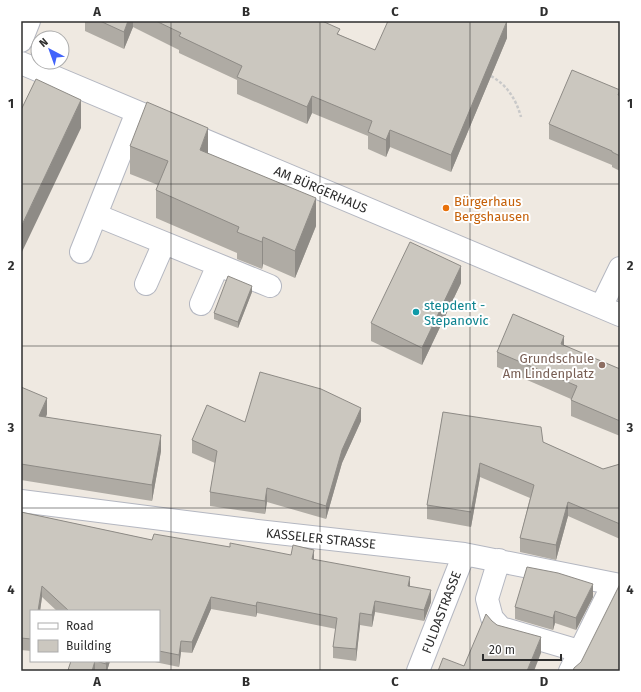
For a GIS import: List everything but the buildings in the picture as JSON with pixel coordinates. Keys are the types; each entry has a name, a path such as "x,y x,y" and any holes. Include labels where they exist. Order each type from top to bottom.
{"street":[{"path":"21,41 29,21"},
{"name":"AM BÜRGERHAUS","path":"21,63 610,311"},
{"path":"81,252 137,112"},
{"path":"96,215 270,286"},
{"path":"146,284 164,243"},
{"path":"201,304 218,264"},
{"path":"610,311 620,268"},
{"name":"KASSELER STRASSE","path":"21,501 242,529 464,554 617,585"},
{"name":"FULDASTRASSE","path":"418,671 464,554"},
{"path":"499,560 487,599 492,618 501,628 579,651"},
{"path":"570,671 579,651 617,585"}],"path":[{"path":"491,76 508,91 518,105 521,117"}],"place":[{"name":"Bürgerhaus Bergshausen","path":"446,208"},
{"name":"stepdent - Stepanovic","path":"416,312"},
{"name":"Grundschule Am Lindenplatz","path":"602,365"}]}
